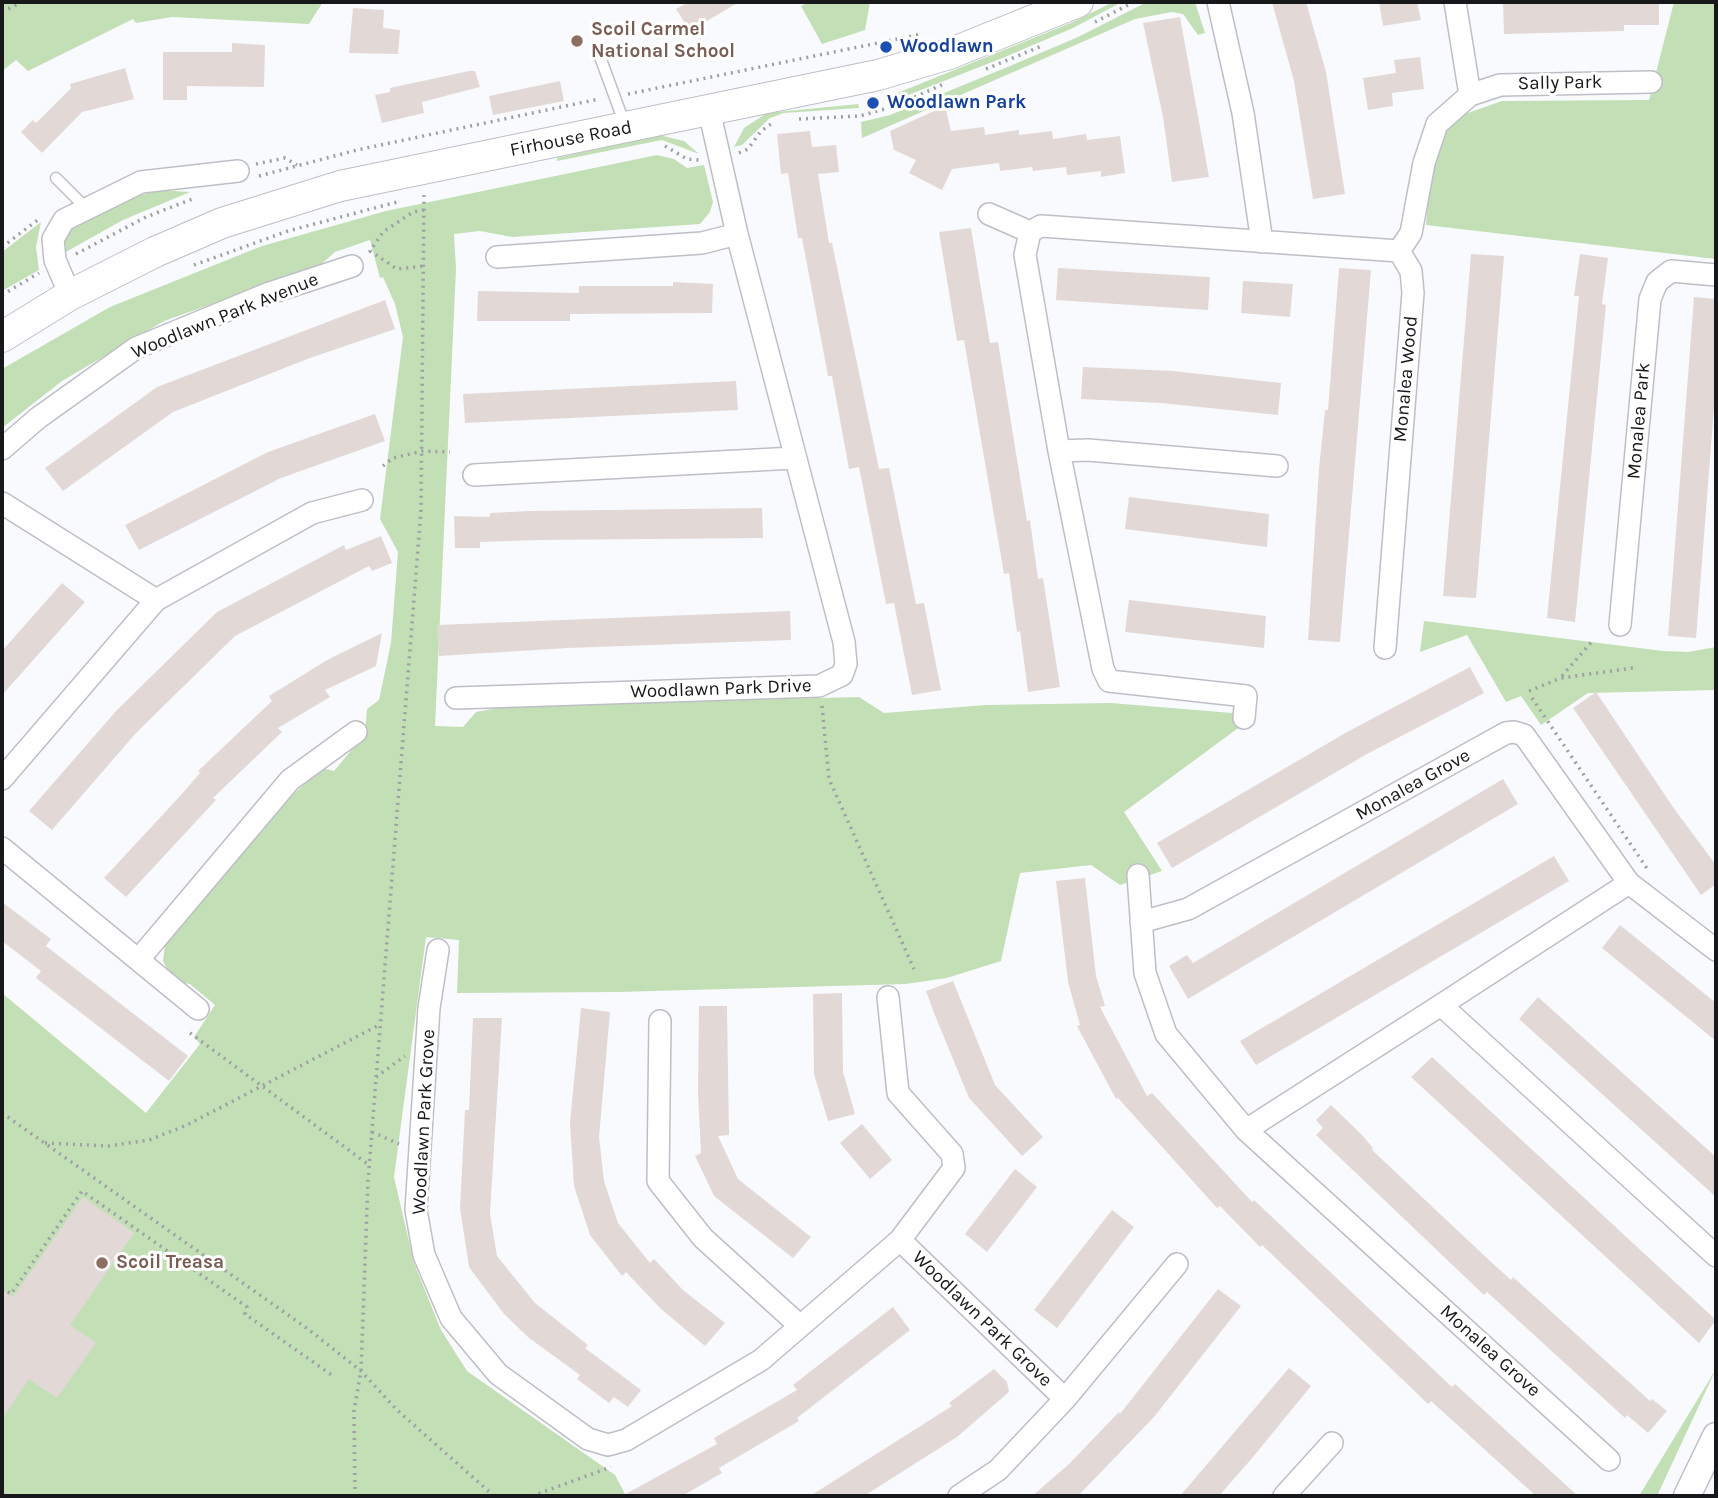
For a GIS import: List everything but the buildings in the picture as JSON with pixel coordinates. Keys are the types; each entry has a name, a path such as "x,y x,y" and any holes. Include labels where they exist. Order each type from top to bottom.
{"main road":[{"name":"Firhouse Road","path":"2,337 70,295 155,252 222,223 340,186 878,75 937,57 1078,2"}],"street":[{"path":"1218,2 1243,113 1262,242"},
{"path":"1455,2 1470,95"},
{"name":"Sally Park","path":"1399,251 1410,233 1424,163 1437,124 1470,95 1500,85 1651,82"},
{"name":"Woodlawn Park Drive","path":"456,698 819,686 842,675 846,664 844,642 737,234 709,110"},
{"path":"70,295 55,260 52,239 64,220 141,182 238,171"},
{"path":"989,214 1030,232 1051,225 1399,251"},
{"path":"1030,232 1025,255 1059,451 1103,669 1109,681 1246,696 1244,718"},
{"path":"497,257 702,243 737,234"},
{"name":"Monalea Wood","path":"1385,648 1413,293 1411,271 1399,251"},
{"name":"Woodlawn Park Avenue","path":"2,449 38,418 136,348 267,294 352,266"},
{"name":"Monalea Park","path":"1620,625 1650,299 1657,282 1671,271 1716,275"},
{"path":"1059,451 1088,450 1276,466"},
{"path":"474,475 794,458"},
{"path":"2,779 156,600 312,513 362,500"},
{"path":"2,503 156,600"},
{"path":"139,959 290,780 356,732"},
{"name":"Monalea Grove","path":"1141,922 1188,909 1506,733 1514,732 1524,735 1629,883 1716,950"},
{"path":"2,848 198,1009"},
{"name":"Monalea Grove","path":"1138,875 1145,974 1166,1034 1246,1130 1609,1460"},
{"path":"1246,1130 1629,883"},
{"name":"Woodlawn Park Grove","path":"438,950 429,1008 416,1210 424,1255 451,1318 498,1374 588,1439 608,1445 626,1440 761,1360 900,1240 954,1168 952,1154 898,1094 888,997"},
{"path":"1441,1004 1716,1256"},
{"path":"660,1021 658,1181 703,1238 799,1325"},
{"name":"Woodlawn Park Grove","path":"900,1240 1065,1399"},
{"name":"Woodlawn Park Grove","path":"959,1496 998,1470 1065,1399 1177,1264"},
{"path":"1687,1496 1716,1436"},
{"path":"1284,1496 1332,1443"}],"lane":[{"path":"598,54 626,128"},
{"path":"56,178 87,209"}],"path":[{"path":"2,12 22,2"},
{"path":"657,146 671,148 687,159 705,160"},
{"path":"238,171 285,158 297,165"},
{"path":"415,197 437,192"},
{"path":"355,1496 354,1411 361,1371 372,1132 410,683 423,451 424,195"},
{"path":"186,268 288,231 404,200"},
{"path":"424,210 413,212 383,232 370,251 397,270 425,266"},
{"path":"2,295 39,273"},
{"path":"383,466 393,458 423,451 450,452"},
{"path":"1561,678 1594,639"},
{"path":"1529,691 1561,678 1633,668"},
{"path":"820,695 829,779 914,969"},
{"path":"1532,698 1651,874"},
{"path":"45,1143 108,1146 149,1140 187,1125 379,1025"},
{"path":"190,1032 370,1166"},
{"path":"376,1077 406,1055"},
{"path":"2,1113 308,1329 361,1371 397,1410 494,1496"},
{"path":"372,1132 404,1146"},
{"path":"2,1288 11,1294 82,1191 247,1307 245,1314 333,1376"},
{"path":"532,1496 611,1467"}],"green space":[{"path":"2,2 323,2 309,24 172,17 136,23 133,19 28,71 16,60 2,71"},
{"path":"809,2 870,2 865,30 822,44 801,6"},
{"path":"1113,2 1122,2 1073,28 1005,57 893,101 890,96 1073,22"},
{"path":"1147,2 1195,2 1205,33 1198,35 1183,14 1172,12 1135,19 862,138 861,122 890,115 1010,66 1078,37"},
{"path":"1674,2 1716,2 1716,259 1426,225 1431,167 1442,134 1465,114 1502,101 1649,100"},
{"path":"858,104 859,108 784,113 770,118 742,145 734,147 744,128 767,113"},
{"path":"659,135 684,141 699,154 662,140 557,161 557,158"},
{"path":"657,155 674,159 687,168 704,165 713,202 710,212 700,224 512,237 480,231 454,234 456,269 435,726 463,727 476,712 508,706 859,697 884,713 986,705 1111,703 1256,715 1124,812 1162,871 1120,885 1091,865 1020,873 1001,961 947,978 905,984 618,992 457,993 459,940 426,937 394,1177 414,1263 441,1330 467,1371 615,1475 626,1496 2,1496 2,993 146,1113 200,1044 194,1037 215,1005 190,984 178,982 169,973 163,961 165,944 209,887 286,801 322,768 334,771 365,734 367,709 379,700 391,643 398,552 380,519 403,337 395,304 383,277 380,278 370,240 335,252 319,266 164,321 62,381 2,428 2,369 110,307 262,246 386,211"},
{"path":"159,190 190,192 123,220 64,253 63,233 118,201"},
{"path":"41,222 36,247 39,270 2,291 2,252"},
{"path":"1424,621 1663,651 1688,652 1716,647 1716,690 1588,693 1541,725 1521,696 1506,702 1467,635 1420,652"},
{"path":"1716,1369 1657,1496 1639,1496"}],"place":[{"name":"Scoil Carmel National School","path":"577,41"},
{"name":"Woodlawn","path":"886,47"},
{"name":"Woodlawn Park","path":"873,103"},
{"name":"Scoil Treasa","path":"102,1263"}]}
